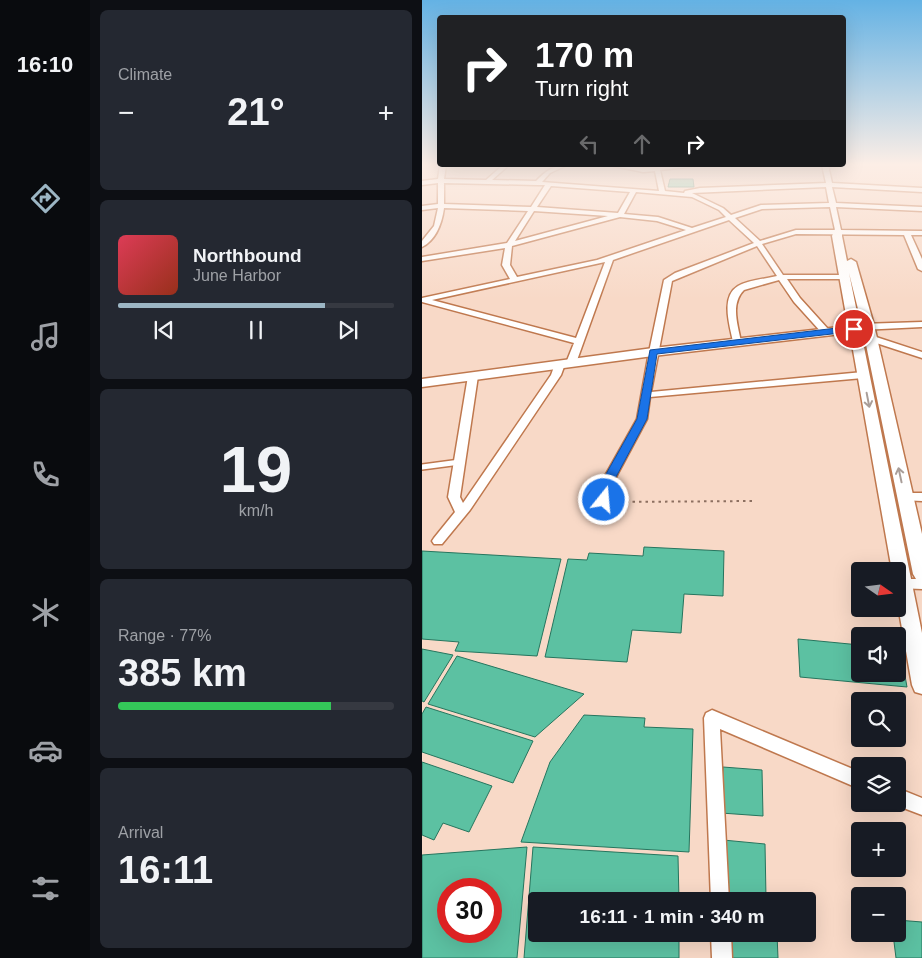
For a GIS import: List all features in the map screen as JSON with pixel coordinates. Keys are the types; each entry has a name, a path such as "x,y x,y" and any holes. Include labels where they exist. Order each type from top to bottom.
{"street":[{"path":"422,245 435,232 440,222 440,210"},
{"path":"515,281 506,265 509,246 533,210"},
{"path":"543,210 658,219 691,230"},
{"path":"422,259 509,246 620,215 623,210"},
{"path":"720,210 731,217 758,243 797,300 825,331"},
{"path":"422,300 515,281 610,258 752,210"},
{"path":"834,210 845,277 864,331 863,375 898,562"},
{"path":"604,500 603,490 642,419 653,352 668,280 758,243 796,232 922,233"},
{"path":"839,232 844,236 864,331 922,574"},
{"path":"906,232 922,269"},
{"path":"438,542 462,512 579,342 610,258"},
{"path":"737,342 732,310 737,291 747,285 781,277 845,277"},
{"path":"422,300 579,342"},
{"path":"422,383 825,331 864,331 922,324"},
{"path":"864,331 922,356"},
{"path":"646,395 863,375"},
{"path":"462,512 454,497 473,376"},
{"path":"886,497 922,497"},
{"path":"906,584 922,584"},
{"path":"906,604 922,685"},
{"path":"720,892 712,718 851,777"},
{"path":"906,801 922,807"},
{"path":"721,942 722,958"}],"lane":[{"path":"422,467 460,462"}],"path":[{"path":"604,500 612,502 753,500"}],"building":[{"path":"644,547 724,551 723,596 684,594 681,633 632,630 627,662 545,657 568,559 587,560 589,553 643,556"},
{"path":"422,551 561,559 537,656 455,651 459,642 422,639"},
{"path":"798,639 851,644 851,682 800,677"},
{"path":"422,649 453,655 424,702 422,701"},
{"path":"457,656 584,694 535,737 428,704"},
{"path":"906,681 907,687 854,682"},
{"path":"426,707 533,741 513,783 422,752 422,714"},
{"path":"584,715 645,718 644,727 693,729 689,852 521,842 550,762"},
{"path":"422,762 492,786 469,832 443,823 434,840 422,835"},
{"path":"723,767 762,770 763,816 721,813"},
{"path":"723,840 765,844 766,892 721,892"},
{"path":"527,847 517,958 422,958 422,855"},
{"path":"533,847 678,856 679,892 529,892"},
{"path":"528,909 528,942 679,942 679,958 524,958"},
{"path":"906,921 922,922 922,958 896,958 894,942 906,942"},
{"path":"731,942 777,942 778,958 730,958"}],"route":[{"path":"604,500 602,496 603,490 642,419 653,352 854,329"}]}
